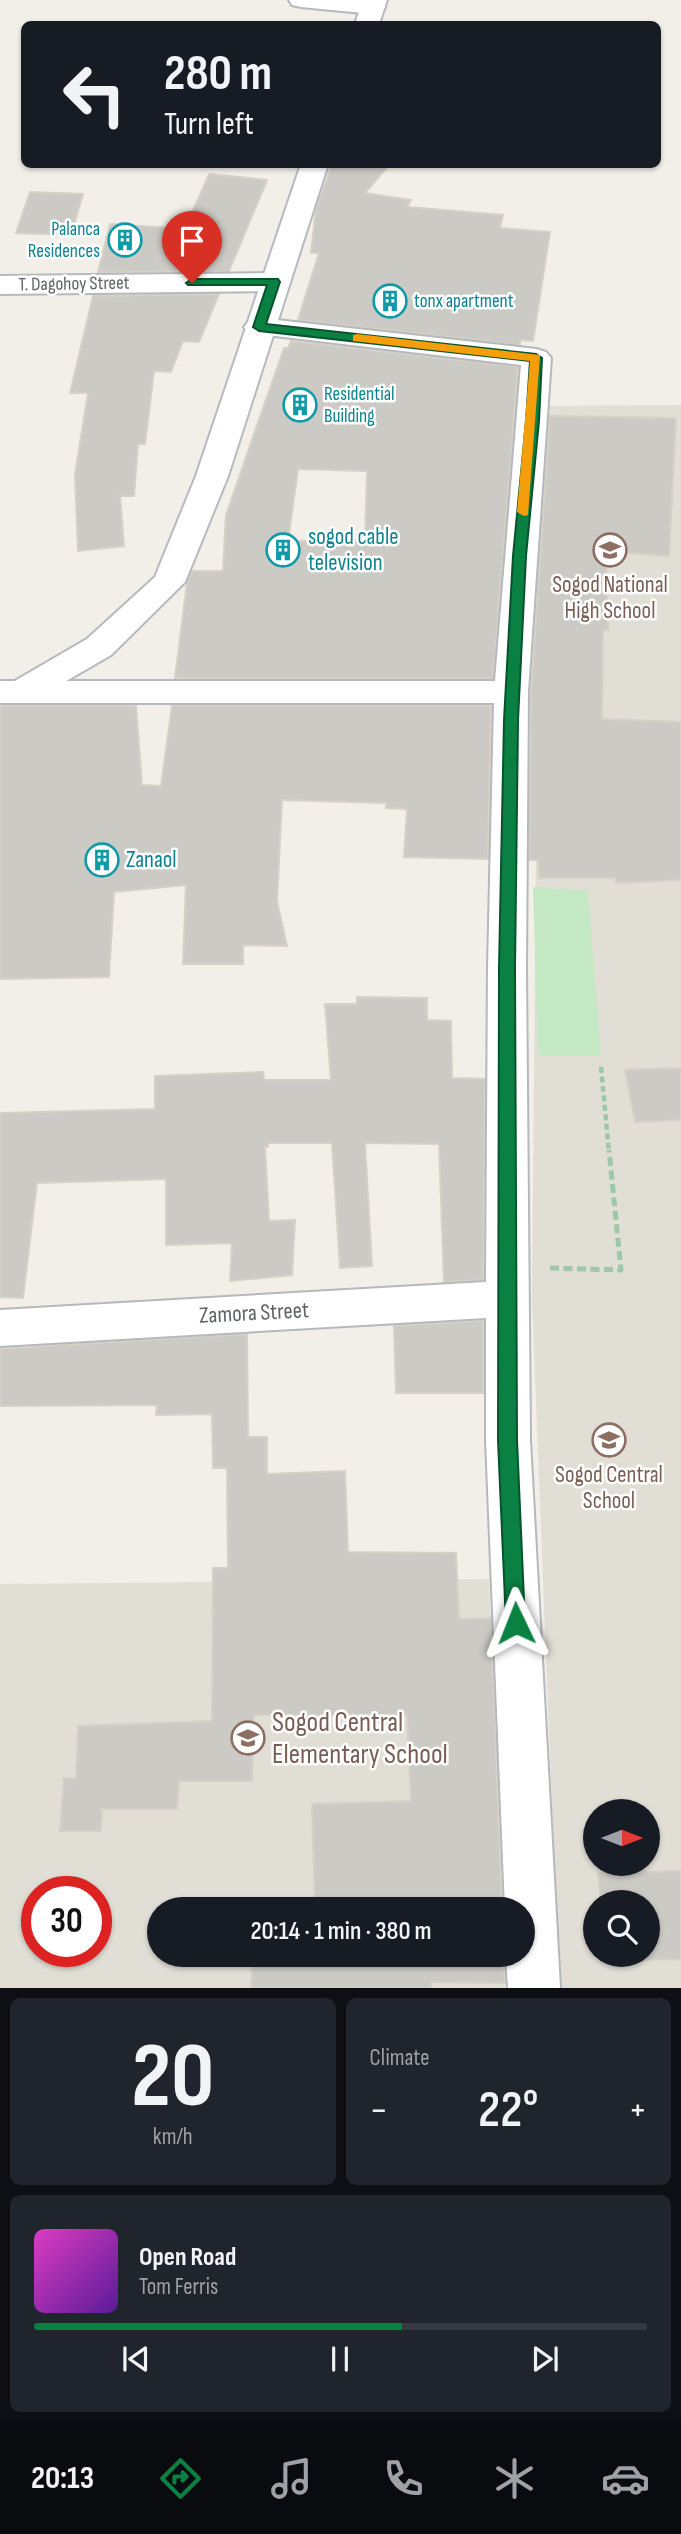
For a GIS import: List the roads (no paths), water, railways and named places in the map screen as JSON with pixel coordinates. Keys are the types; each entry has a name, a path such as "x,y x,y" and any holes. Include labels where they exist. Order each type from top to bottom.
{"street":[{"path":"301,0 372,10"},
{"path":"13,691 99,647 169,582 212,476 314,168"},
{"name":"T. Dagohoy Street","path":"0,285 274,282"},
{"path":"259,327 536,358 533,421 519,556 511,692 507,968 508,1440 534,1988"},
{"path":"13,691 511,692"},
{"name":"Zamora Street","path":"0,1328 508,1283"}],"place":[{"name":"Palanca Residences","path":"125,240"},
{"name":"tonx apartment","path":"390,301"},
{"name":"Residential Building","path":"300,405"},
{"name":"sogod cable television","path":"283,550"},
{"name":"Sogod National High School","path":"610,550"},
{"name":"Zanaol","path":"102,860"},
{"name":"Sogod Central School","path":"609,1440"},
{"name":"Sogod Central Elementary School","path":"248,1738"}]}
